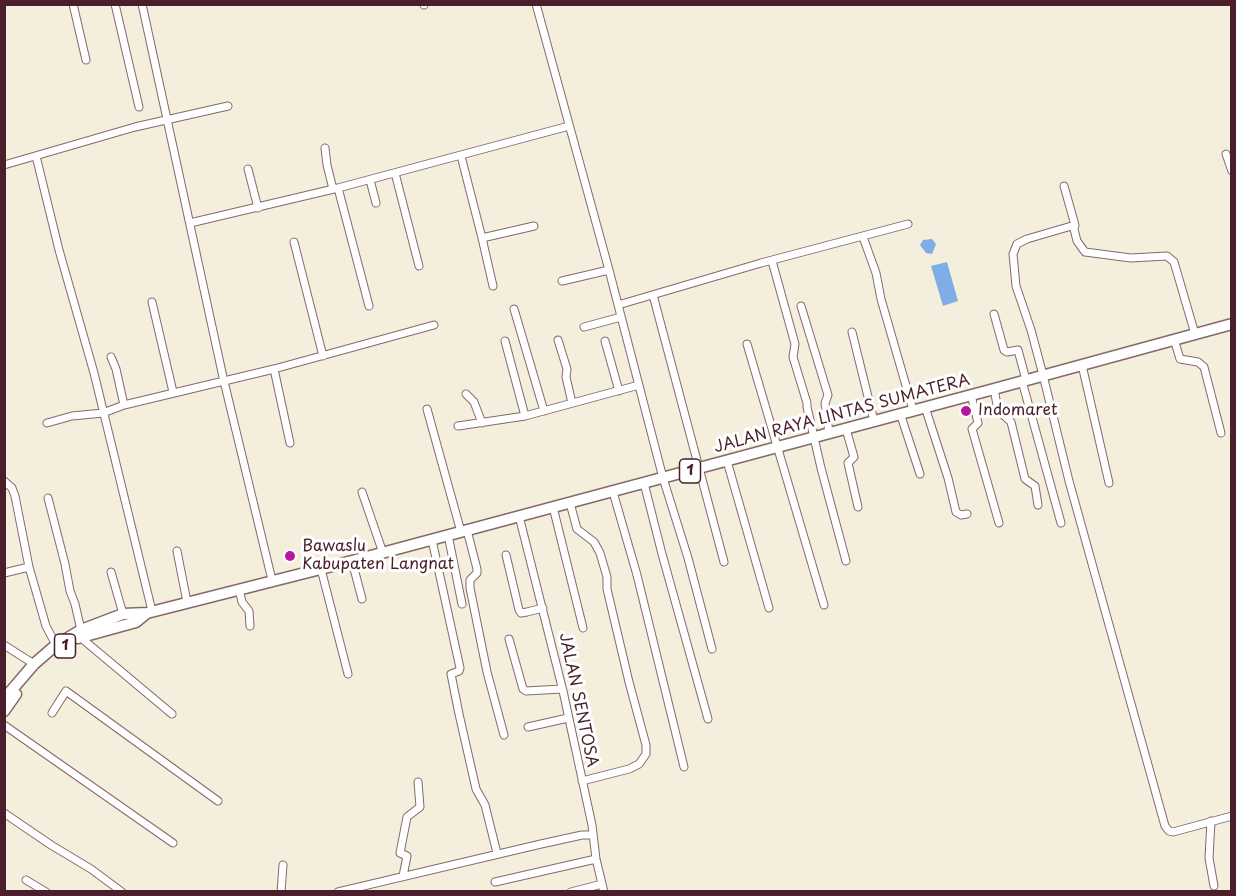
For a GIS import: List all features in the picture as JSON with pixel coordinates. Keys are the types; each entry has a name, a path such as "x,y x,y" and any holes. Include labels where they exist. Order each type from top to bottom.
{"highway":[{"name":"JALAN RAYA LINTAS SUMATERA","path":"5,697 34,664 56,645 123,614 150,612 383,553 1232,324"},
{"name":"JALAN RAYA LINTAS SUMATERA","path":"4,711 38,666 80,633 135,622 150,612"}],"street":[{"path":"73,4 86,60"},
{"path":"115,4 139,108"},
{"path":"142,4 224,380 272,580"},
{"path":"536,4 663,478 688,558 712,649"},
{"path":"4,165 135,128 228,106"},
{"path":"190,223 336,189 569,126"},
{"path":"325,148 327,165 369,306"},
{"path":"1226,154 1232,171"},
{"path":"36,156 59,250 94,373 150,612"},
{"path":"461,156 493,286"},
{"path":"248,169 258,208"},
{"path":"395,173 419,266"},
{"path":"370,180 376,202"},
{"path":"1065,186 1079,245 1090,254 1131,258 1163,256 1174,262 1195,334"},
{"path":"618,305 908,224"},
{"path":"1075,225 1017,244 1013,254 1016,286 1031,330 1069,481 1165,826 1173,832 1232,816"},
{"path":"482,238 534,226"},
{"path":"863,237 876,273 880,299 913,410"},
{"path":"294,242 323,356"},
{"path":"772,261 790,321 795,344 793,357 807,403 846,561"},
{"path":"562,281 609,270"},
{"path":"653,295 724,562"},
{"path":"152,302 173,392"},
{"path":"801,306 828,395 825,403 829,433"},
{"path":"514,309 544,411"},
{"path":"994,314 1004,350 1007,352 1018,350 1061,523"},
{"path":"584,327 621,317"},
{"path":"47,423 72,416 103,413 123,405 274,369 434,325"},
{"path":"852,332 874,421"},
{"path":"1174,339 1180,359 1203,364 1221,433"},
{"path":"558,340 567,369 566,377 572,403"},
{"path":"505,341 525,416"},
{"path":"605,341 619,391"},
{"path":"747,344 824,605"},
{"path":"111,357 116,369 123,405"},
{"path":"1082,365 1109,483"},
{"path":"274,369 290,443"},
{"path":"458,426 525,416 639,385"},
{"path":"994,389 998,410 1011,422 1024,476 1035,486 1038,505"},
{"path":"466,394 474,402 482,423"},
{"path":"971,395 978,423 972,429 999,523"},
{"path":"925,407 948,477 956,512 961,515 967,514"},
{"path":"427,409 477,569 477,573 470,580 470,588 504,735"},
{"path":"900,413 920,474"},
{"path":"846,429 854,457 848,463 858,507"},
{"path":"727,461 769,608"},
{"path":"4,481 15,496 29,567 45,626 56,645"},
{"path":"644,483 708,719"},
{"path":"362,492 383,553"},
{"path":"613,492 637,575 684,767"},
{"path":"48,498 75,604 80,633 171,714"},
{"path":"570,503 577,529 594,542 600,553 629,682 646,745 646,754 639,764 629,769 582,781"},
{"path":"553,507 583,628"},
{"name":"JALAN SENTOSA","path":"519,516 562,689 603,888"},
{"path":"448,535 462,604"},
{"path":"432,540 460,668 452,674 459,714 476,789 485,806 497,854"},
{"path":"177,551 187,602"},
{"path":"506,555 521,613 543,608"},
{"path":"352,561 362,599"},
{"path":"4,573 29,567"},
{"path":"321,569 348,674"},
{"path":"111,572 123,614"},
{"path":"239,589 242,602 249,611 250,626"},
{"path":"509,639 523,689 526,691 562,689"},
{"path":"4,645 34,664"},
{"path":"52,713 66,692 218,801"},
{"path":"528,726 568,718"},
{"path":"4,725 173,843"},
{"path":"403,876 407,856 400,853 407,818 420,807 418,782"},
{"path":"4,813 122,891"},
{"path":"1211,821 1209,858 1214,886"},
{"path":"338,891 582,835 593,835"},
{"path":"495,882 596,859"},
{"path":"281,891 283,866"},
{"path":"27,880 46,891"},
{"path":"571,891 603,888"}],"water":[{"path":"932,239 936,244 932,254 926,253 920,245 923,240"},
{"path":"947,262 958,301 943,306 931,266"}],"place":[{"name":"Indomaret","path":"966,411"},
{"name":"Bawaslu Kabupaten Langnat","path":"290,556"}]}
